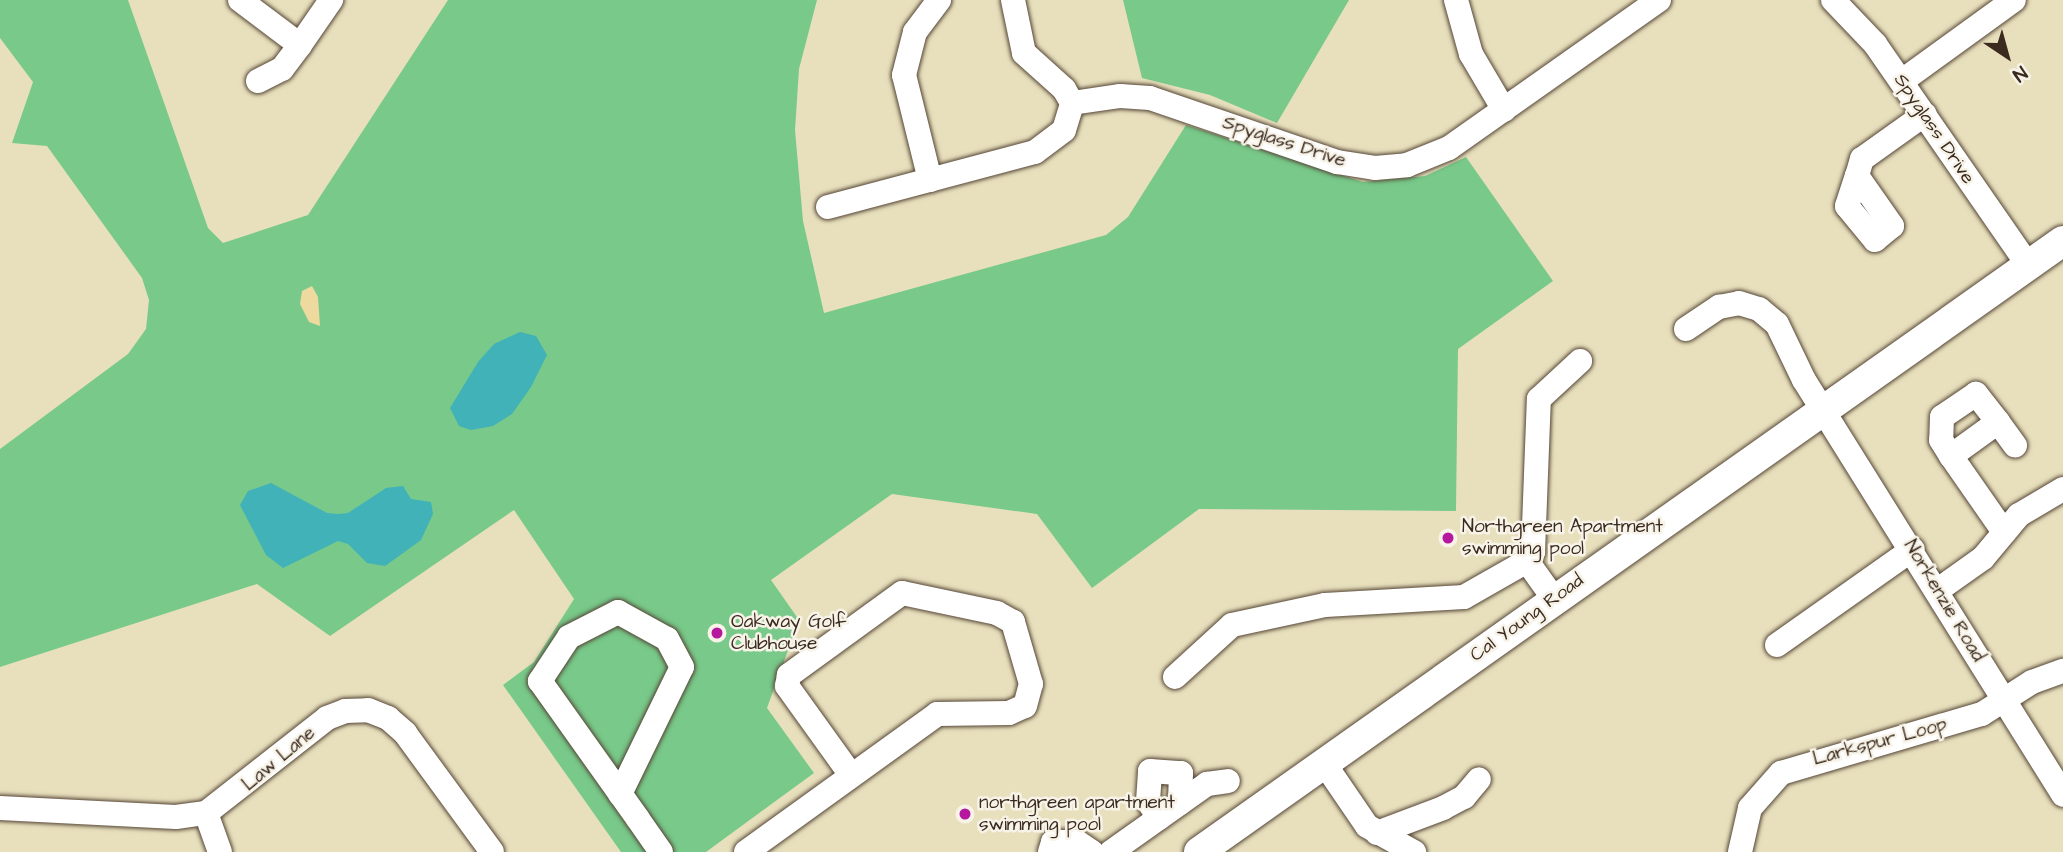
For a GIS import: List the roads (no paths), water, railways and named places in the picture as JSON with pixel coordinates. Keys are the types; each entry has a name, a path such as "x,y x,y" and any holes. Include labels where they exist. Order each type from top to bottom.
{"main road":[{"name":"Cal Young Road","path":"1212,848 1324,763 2063,240"}],"street":[{"path":"240,0 300,45"},
{"path":"258,81 282,69 331,0"},
{"path":"930,180 904,75 915,32 939,0"},
{"path":"828,207 1045,146 1064,130 1072,103 1065,89 1024,53 1013,0"},
{"path":"1456,0 1471,54 1504,110"},
{"name":"Spyglass Drive","path":"1072,103 1120,96 1150,98 1337,162 1375,168 1436,155 1659,0"},
{"name":"Spyglass Drive","path":"1833,0 1861,26 1902,81 2028,265"},
{"path":"1902,81 2014,0"},
{"path":"1857,176 1862,159 1925,114"},
{"path":"1686,329 1725,305 1759,309 1777,324 1823,409"},
{"path":"1175,677 1232,625 1329,604 1464,597 1527,561 1533,552 1539,400 1580,361"},
{"path":"2004,532 1941,440 1944,415 1976,394 2015,445"},
{"name":"Norkenzie Road","path":"1823,409 1913,549 2063,795"},
{"path":"1951,456 1998,422"},
{"path":"1938,590 1983,558 2023,512 2063,489"},
{"path":"1777,645 1913,549"},
{"path":"1527,561 1554,599"},
{"path":"746,852 937,714 1009,713 1025,706 1031,684 1013,622 997,613 902,593 789,675 787,686 851,775"},
{"path":"620,794 681,667 667,639 618,612 569,637 540,681 661,852"},
{"name":"Larkspur Loop","path":"1740,852 1750,808 1781,773 1975,716 2032,682 2063,671"},
{"name":"Law Lane","path":"206,813 327,718 345,710 368,710 388,718 405,733 492,852"},
{"path":"1324,763 1362,820 1377,833 1414,852"},
{"path":"1159,818 1147,801 1149,772 1181,774 1180,803"},
{"path":"1377,833 1443,808 1464,797 1479,779"},
{"path":"1111,852 1209,783 1228,782"},
{"path":"0,808 176,817 206,813 220,852"},
{"path":"1050,852 1053,842 1077,842 1092,852"}],"water":[{"path":"520,332 536,336 547,355 531,387 512,414 493,426 471,430 459,426 450,408 478,362 494,344"},
{"path":"271,483 327,513 338,514 348,513 386,488 403,486 411,499 431,502 433,514 421,540 385,566 367,563 348,544 338,541 283,568 266,555 240,505 248,491"}],"place":[{"name":"Northgreen Apartment swimming pool","path":"1448,538"},
{"name":"Oakway Golf Clubhouse","path":"717,633"},
{"name":"northgreen apartment swimming pool","path":"965,814"}]}
